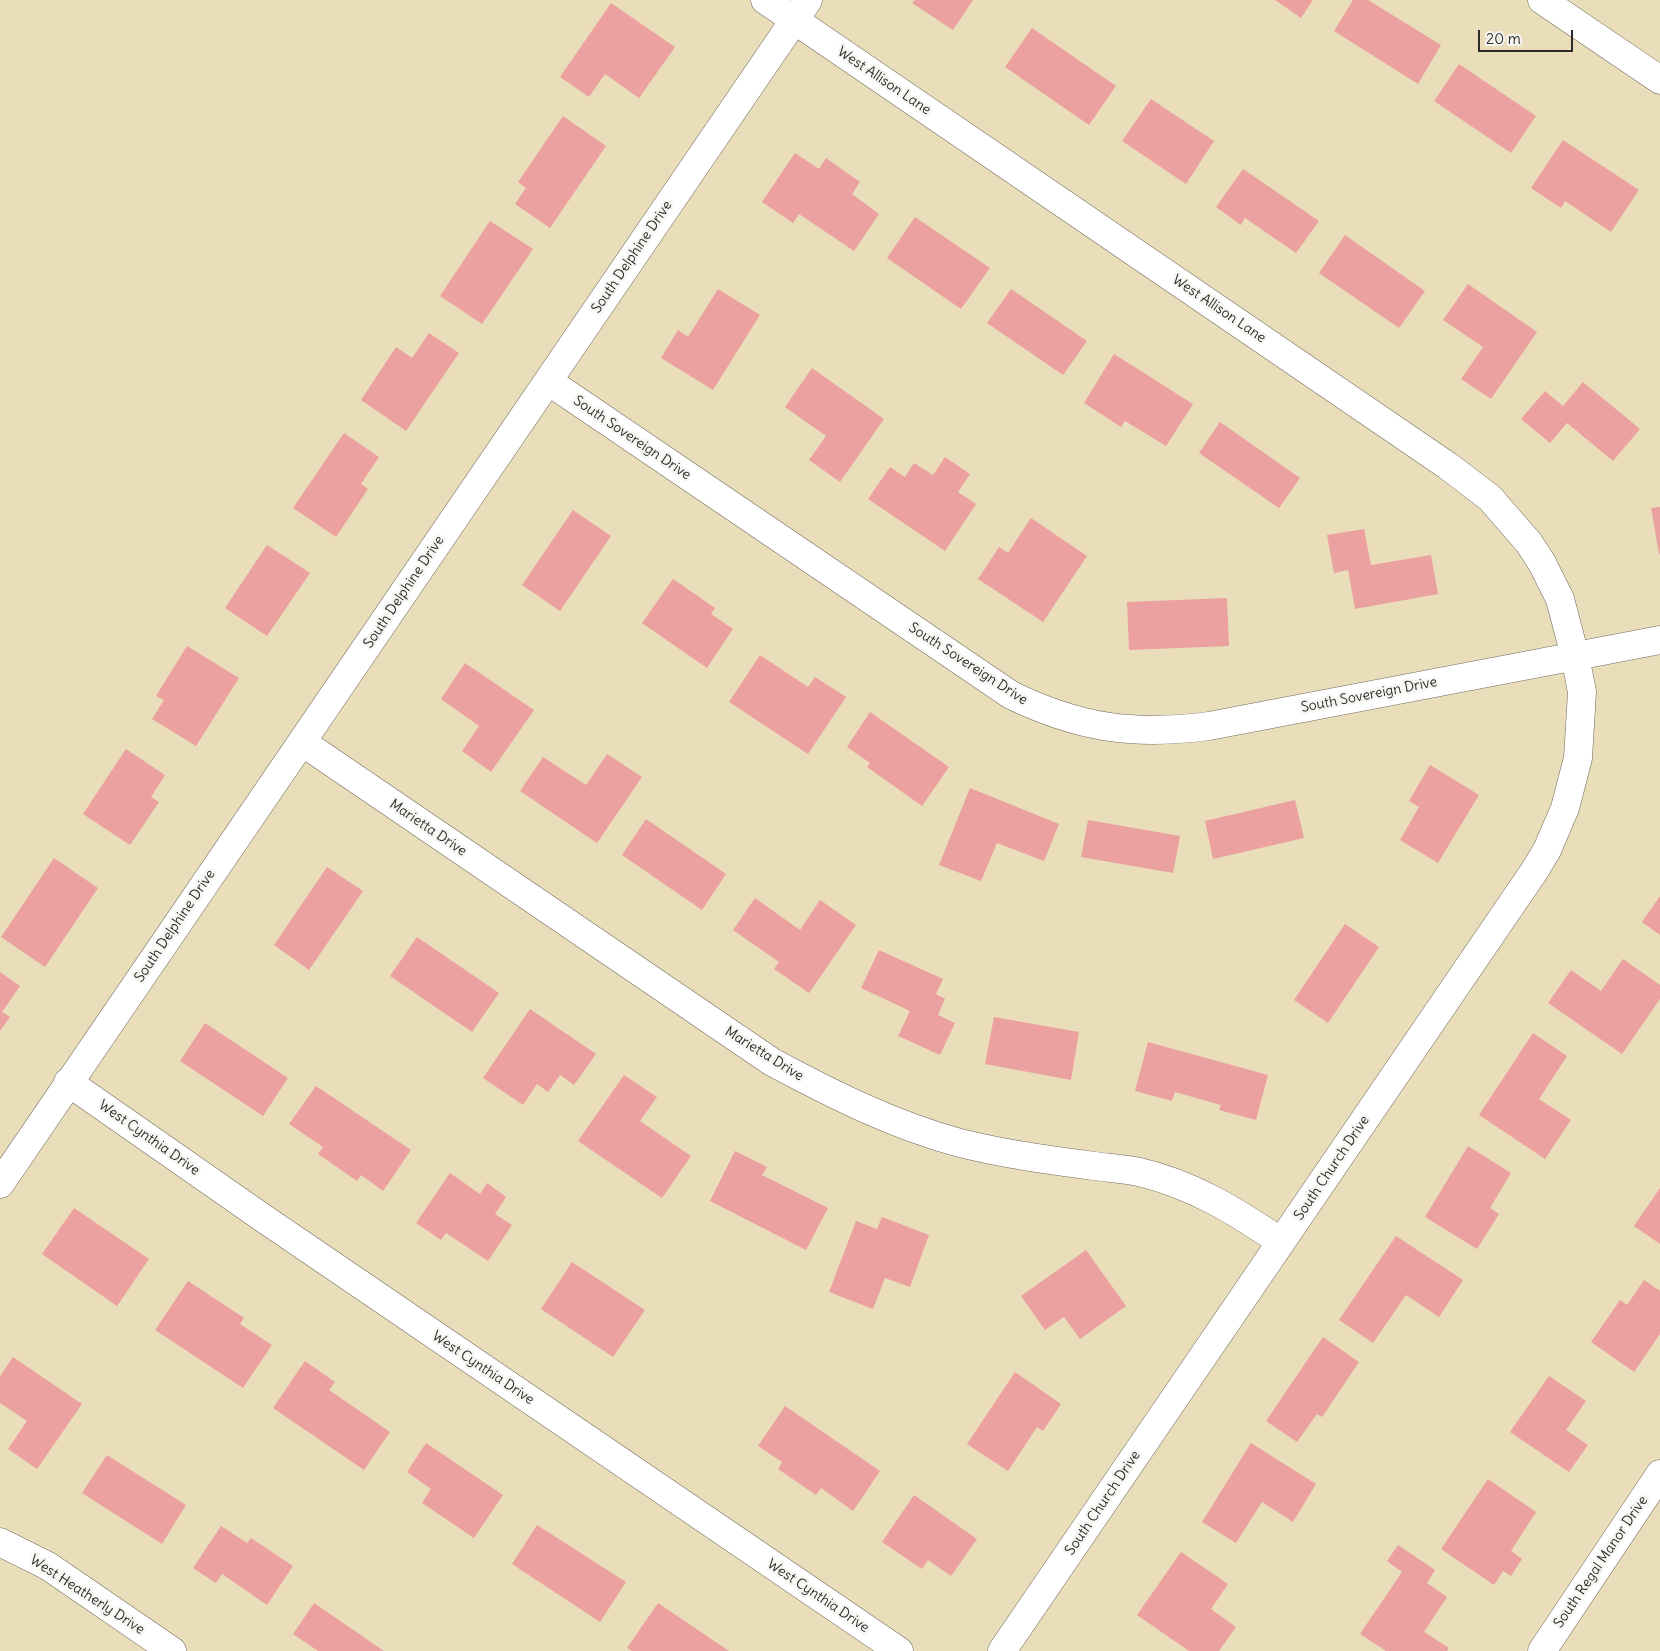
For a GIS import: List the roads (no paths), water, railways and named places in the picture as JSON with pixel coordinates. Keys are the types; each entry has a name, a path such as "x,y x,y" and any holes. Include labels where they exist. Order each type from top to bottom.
{"street":[{"name":"West Allison Lane","path":"766,0 801,10 1448,466 1490,498 1529,543 1542,563 1560,599 1575,656"},
{"path":"1542,0 1660,80"},
{"name":"South Delphine Drive","path":"0,1184 801,10"},
{"name":"South Sovereign Drive","path":"548,381 1011,695 1042,710 1094,725 1133,730 1176,730 1209,726 1660,640"},
{"name":"South Church Drive","path":"1002,1651 1547,850 1566,808 1578,758 1582,692 1575,656"},
{"name":"Marietta Drive","path":"302,742 772,1062 823,1089 887,1118 959,1143 1026,1156 1140,1172 1196,1191 1240,1214 1281,1242"},
{"name":"West Cynthia Drive","path":"68,1082 263,1218 899,1651"},
{"name":"South Regal Manor Drive","path":"1542,1651 1660,1474"},
{"name":"West Heatherly Drive","path":"0,1542 48,1566 172,1651"}]}
